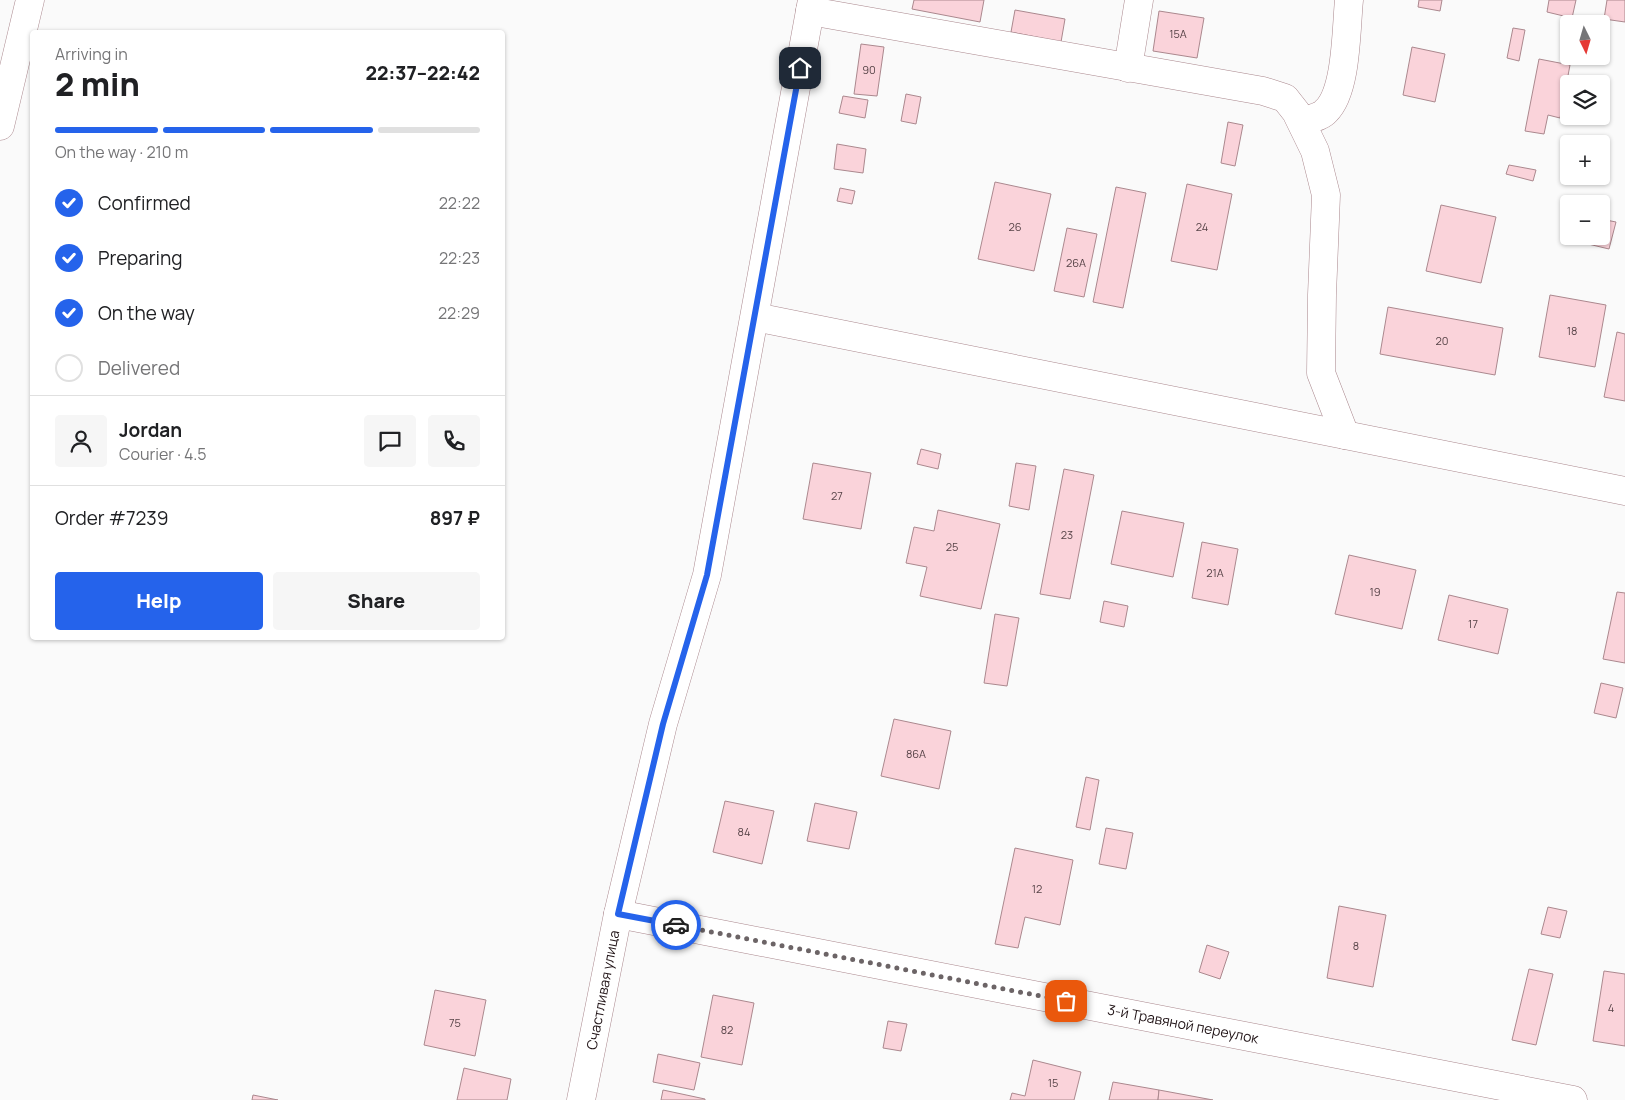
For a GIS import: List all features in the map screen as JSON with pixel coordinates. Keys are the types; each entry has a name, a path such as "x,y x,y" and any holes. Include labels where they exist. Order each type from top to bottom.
{"street":[{"path":"0,126 30,0"},
{"path":"1128,68 1139,0"},
{"path":"1302,122 1325,112 1337,96 1344,64 1349,0"},
{"path":"811,5 1128,68 1263,91 1285,98 1302,122 1315,151 1326,195 1322,295 1322,373 1346,435"},
{"name":"Счастливая улица","path":"581,1100 618,914 663,724 707,575 811,5"},
{"path":"755,317 1625,491"},
{"name":"3-й Травяной переулок","path":"618,914 1572,1100"}],"building":[{"path":"914,0 984,0 980,22 912,9"},
{"path":"1419,0 1442,0 1440,11 1418,7"},
{"path":"1549,0 1576,0 1573,15 1560,15 1547,12"},
{"path":"1607,0 1625,0 1625,22 1610,20 1610,15 1605,15"},
{"path":"1015,10 1065,19 1061,42 1011,32"},
{"path":"1159,11 1204,18 1197,58 1153,51"},
{"path":"1513,28 1525,30 1519,61 1507,58"},
{"path":"861,44 884,47 877,96 854,94"},
{"path":"1412,47 1445,54 1435,102 1403,95"},
{"path":"1539,59 1560,63 1560,65 1570,65 1568,75 1560,75 1560,118 1548,115 1544,134 1525,131"},
{"path":"906,94 921,97 916,124 901,121"},
{"path":"843,96 868,100 865,118 839,113"},
{"path":"1228,122 1243,125 1235,166 1221,163"},
{"path":"837,144 866,149 863,173 834,169"},
{"path":"1509,165 1536,170 1533,181 1506,174"},
{"path":"995,182 1051,194 1034,271 978,259"},
{"path":"1187,184 1232,194 1217,270 1171,261"},
{"path":"1116,187 1146,193 1123,308 1093,302"},
{"path":"840,188 855,191 852,204 837,201"},
{"path":"1441,205 1496,217 1481,283 1426,271"},
{"path":"1610,221 1616,222 1609,249 1592,245 1610,245"},
{"path":"1067,228 1097,234 1084,297 1054,291"},
{"path":"1550,295 1606,305 1595,367 1539,357"},
{"path":"1388,307 1503,328 1495,375 1380,354"},
{"path":"1617,332 1625,334 1625,401 1604,397"},
{"path":"921,449 941,454 938,469 917,464"},
{"path":"813,463 871,473 861,529 803,519"},
{"path":"1016,463 1036,466 1029,510 1009,506"},
{"path":"1064,469 1094,475 1070,599 1040,594"},
{"path":"938,510 1000,524 981,609 920,596 927,567 906,563 914,527 934,531"},
{"path":"1122,511 1184,523 1173,577 1111,564"},
{"path":"1202,542 1238,549 1228,605 1192,598"},
{"path":"1349,555 1416,570 1402,629 1335,614"},
{"path":"1617,592 1625,593 1625,663 1603,659"},
{"path":"1449,595 1508,609 1498,654 1438,640"},
{"path":"1104,601 1128,606 1124,627 1100,622"},
{"path":"995,614 1019,618 1007,686 984,683"},
{"path":"1601,683 1623,688 1616,718 1594,713"},
{"path":"894,719 951,731 939,789 881,776"},
{"path":"1086,777 1099,780 1090,830 1076,827"},
{"path":"725,801 774,811 762,864 713,852"},
{"path":"815,803 857,812 849,849 807,841"},
{"path":"1106,828 1133,833 1126,869 1099,864"},
{"path":"1015,848 1073,860 1060,925 1025,917 1018,948 995,944"},
{"path":"1339,906 1386,915 1373,987 1327,978"},
{"path":"1548,907 1567,911 1560,938 1541,934"},
{"path":"1207,945 1229,952 1220,979 1199,972"},
{"path":"1529,969 1553,974 1536,1045 1512,1040"},
{"path":"1604,971 1625,974 1625,1046 1593,1041"},
{"path":"435,990 486,1000 475,1056 424,1045"},
{"path":"713,995 754,1003 742,1065 701,1057"},
{"path":"888,1021 907,1024 901,1051 883,1048"},
{"path":"658,1054 700,1063 694,1090 653,1082"},
{"path":"1033,1060 1081,1072 1074,1100 1010,1100 1012,1093 1025,1096"},
{"path":"464,1068 511,1079 507,1100 457,1100"},
{"path":"1113,1082 1159,1090 1158,1100 1109,1100"},
{"path":"663,1090 705,1099 705,1100 661,1100"},
{"path":"1159,1090 1213,1100 1158,1100"},
{"path":"253,1095 278,1100 252,1100"}],"way so far":[{"path":"676,925 1066,1001"}],"route":[{"path":"676,925 618,914 663,724 707,575 800,68"}]}
